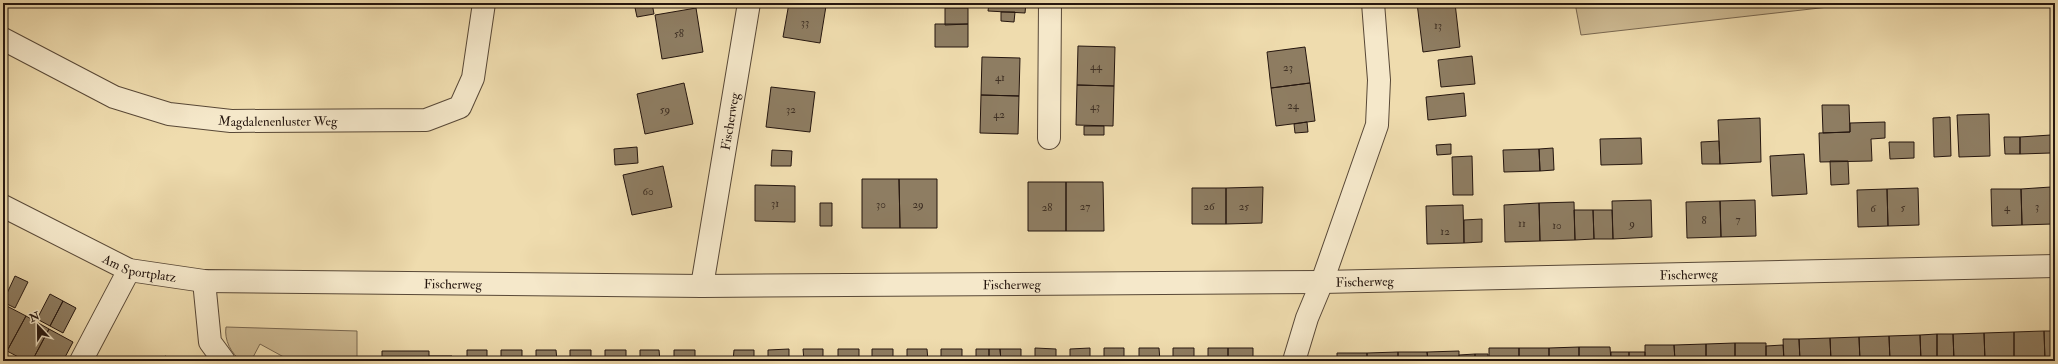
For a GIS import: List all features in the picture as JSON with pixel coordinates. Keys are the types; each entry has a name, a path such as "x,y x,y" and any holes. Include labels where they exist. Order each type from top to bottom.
{"street":[{"name":"Magdalenenluster Weg","path":"3,39 114,97 169,114 231,121 426,120 460,106 474,78 484,3"},
{"name":"Fischerweg","path":"702,286 749,3"},
{"path":"1048,138 1050,3"},
{"name":"Fischerweg","path":"1322,282 1377,125 1379,80 1373,3"},
{"name":"Am Sportplatz","path":"5,212 129,270 204,281"},
{"name":"Fischerweg","path":"204,281 702,286 1322,282 2055,266"},
{"path":"81,361 129,270"},
{"path":"204,281 210,342 224,361"},
{"path":"1294,361 1307,318 1322,282"}],"shaded area":[{"path":"1575,3 1864,3 1581,35"},
{"path":"226,327 357,331 357,361 291,361 260,344 251,361 242,361 235,355 227,342"}],"building":[{"path":"634,3 652,3 654,14 637,17"},
{"path":"789,3 826,6 820,43 783,37"},
{"path":"805,3 827,3 826,6"},
{"path":"989,3 1026,3 1025,13 988,11"},
{"path":"1089,3 1110,3 1110,6 1089,5"},
{"path":"1417,3 1455,3 1460,47 1423,52"},
{"path":"696,8 703,52 662,59 655,15"},
{"path":"945,8 968,8 968,24 945,25"},
{"path":"1001,12 1015,12 1014,22 1001,21"},
{"path":"935,24 968,24 968,47 935,47"},
{"path":"1078,46 1115,47 1114,86 1077,85"},
{"path":"1305,47 1310,83 1271,88 1267,52"},
{"path":"1472,56 1475,84 1441,87 1438,60"},
{"path":"982,57 1020,58 1019,96 981,95"},
{"path":"684,83 693,124 645,134 637,94"},
{"path":"1310,83 1315,121 1276,126 1271,88"},
{"path":"1077,85 1114,86 1113,126 1076,125"},
{"path":"771,87 815,92 810,132 766,127"},
{"path":"1464,93 1466,116 1428,120 1426,97"},
{"path":"981,95 1019,96 1018,134 980,133"},
{"path":"1822,105 1849,105 1850,132 1823,133"},
{"path":"1989,114 1990,156 1959,157 1957,115"},
{"path":"1950,117 1951,156 1934,157 1933,118"},
{"path":"1760,118 1761,162 1720,164 1718,120"},
{"path":"1307,122 1308,132 1295,133 1294,124"},
{"path":"1885,122 1885,138 1871,139 1872,161 1820,162 1819,133 1850,132 1850,123"},
{"path":"1084,126 1104,126 1104,135 1084,135"},
{"path":"2051,135 2051,153 2020,154 2020,137"},
{"path":"2004,137 2020,137 2020,154 2005,154"},
{"path":"1641,138 1642,164 1601,165 1600,139"},
{"path":"1719,141 1720,164 1702,164 1701,142"},
{"path":"1889,142 1914,142 1914,158 1890,159"},
{"path":"1451,144 1451,154 1437,155 1436,145"},
{"path":"637,147 638,163 615,165 614,149"},
{"path":"1553,148 1554,170 1540,171 1539,149"},
{"path":"1539,149 1540,171 1504,172 1503,150"},
{"path":"772,150 792,151 791,166 771,166"},
{"path":"1804,154 1807,194 1772,196 1770,156"},
{"path":"1472,156 1473,195 1453,195 1452,157"},
{"path":"1830,161 1848,161 1849,184 1831,185"},
{"path":"663,166 672,207 632,215 623,175"},
{"path":"862,179 899,179 900,228 862,228"},
{"path":"899,179 937,179 937,228 900,228"},
{"path":"1028,182 1066,182 1066,231 1028,231"},
{"path":"1066,182 1103,182 1104,231 1066,231"},
{"path":"755,185 795,186 795,222 755,221"},
{"path":"1263,187 1262,223 1226,224 1226,188"},
{"path":"2051,187 2052,224 2022,225 2021,189"},
{"path":"1192,188 1226,188 1226,224 1192,224"},
{"path":"1918,188 1919,225 1888,226 1887,189"},
{"path":"1887,189 1888,226 1858,227 1857,190"},
{"path":"1991,189 2021,189 2022,225 1992,226"},
{"path":"1651,200 1652,237 1613,239 1612,201"},
{"path":"1755,200 1756,236 1721,237 1720,201"},
{"path":"1720,201 1721,237 1687,238 1686,202"},
{"path":"1574,202 1575,240 1540,241 1539,203"},
{"path":"820,203 832,203 832,226 820,226"},
{"path":"1539,203 1540,241 1505,242 1504,205"},
{"path":"1463,205 1464,243 1427,244 1426,206"},
{"path":"1574,210 1593,210 1594,239 1575,240"},
{"path":"1593,210 1612,210 1613,239 1594,239"},
{"path":"1482,219 1482,242 1464,243 1464,220"},
{"path":"15,276 28,282 15,308 3,302"},
{"path":"50,294 63,301 50,326 37,319"},
{"path":"63,301 76,308 63,333 50,326"},
{"path":"3,304 26,316 7,351 3,349"},
{"path":"26,316 49,329 32,361 26,361 7,351"},
{"path":"49,329 73,342 63,361 32,361"},
{"path":"2044,331 2045,361 2014,361 2014,332"},
{"path":"2044,331 2055,331 2055,361 2045,361"},
{"path":"2014,332 2014,361 1985,361 1984,333"},
{"path":"1984,333 1985,361 1954,361 1953,334"},
{"path":"1937,334 1937,361 1921,361 1920,335"},
{"path":"1937,334 1953,334 1954,361 1937,361"},
{"path":"1920,335 1921,361 1890,361 1889,336"},
{"path":"1889,336 1890,361 1860,361 1859,337"},
{"path":"1859,337 1860,361 1831,361 1830,338"},
{"path":"1830,338 1831,361 1800,361 1799,339"},
{"path":"1783,339 1799,339 1800,361 1784,361"},
{"path":"1735,343 1735,361 1706,361 1706,344"},
{"path":"1735,343 1766,343 1766,361 1735,361"},
{"path":"1706,344 1706,361 1675,361 1674,345"},
{"path":"1645,345 1674,345 1675,361 1645,361"},
{"path":"1783,345 1784,361 1766,361 1766,346"},
{"path":"1579,347 1579,361 1549,361 1549,348"},
{"path":"1579,347 1610,347 1611,361 1579,361"},
{"path":"1035,348 1056,349 1056,361 1035,361"},
{"path":"1090,348 1090,361 1070,361 1070,349"},
{"path":"1104,348 1124,348 1124,361 1104,361"},
{"path":"1139,348 1159,348 1160,361 1139,361"},
{"path":"1173,348 1194,348 1194,361 1173,361"},
{"path":"1208,348 1228,348 1228,361 1208,361"},
{"path":"1228,348 1253,348 1253,361 1228,361"},
{"path":"1489,348 1519,348 1519,361 1489,361"},
{"path":"1519,348 1549,348 1549,361 1519,361"},
{"path":"789,349 789,361 768,361 768,350"},
{"path":"803,349 823,349 823,361 804,361"},
{"path":"838,349 859,349 859,361 838,361"},
{"path":"872,349 893,349 893,361 872,361"},
{"path":"907,349 927,349 928,361 907,361"},
{"path":"941,349 962,349 962,361 941,361"},
{"path":"976,349 989,349 989,361 976,361"},
{"path":"989,349 1000,349 1001,361 989,361"},
{"path":"1000,349 1021,349 1021,361 1001,361"},
{"path":"467,350 487,350 487,361 467,361"},
{"path":"501,350 522,350 522,361 501,361"},
{"path":"536,350 556,350 557,361 536,361"},
{"path":"570,350 591,350 591,361 570,361"},
{"path":"605,350 626,350 626,361 605,361"},
{"path":"640,350 659,350 660,361 640,361"},
{"path":"674,350 695,350 695,361 674,361"},
{"path":"734,350 754,350 754,361 733,361"},
{"path":"382,351 429,351 429,361 382,361"},
{"path":"1459,351 1459,361 1428,361 1427,352"},
{"path":"1398,352 1398,361 1367,361 1367,353"},
{"path":"1398,352 1427,352 1428,361 1398,361"},
{"path":"1611,352 1629,352 1629,361 1611,361"},
{"path":"1629,352 1645,352 1645,361 1629,361"},
{"path":"1337,353 1367,353 1367,361 1337,361"},
{"path":"1475,354 1488,354 1488,361 1475,361"},
{"path":"1475,354 1475,361 1459,361 1459,355"},
{"path":"165,356 176,361 163,361"},
{"path":"429,356 452,356 452,361 429,361"},
{"path":"709,358 720,358 720,361 709,361"},
{"path":"720,358 733,358 733,361 720,361"}]}
